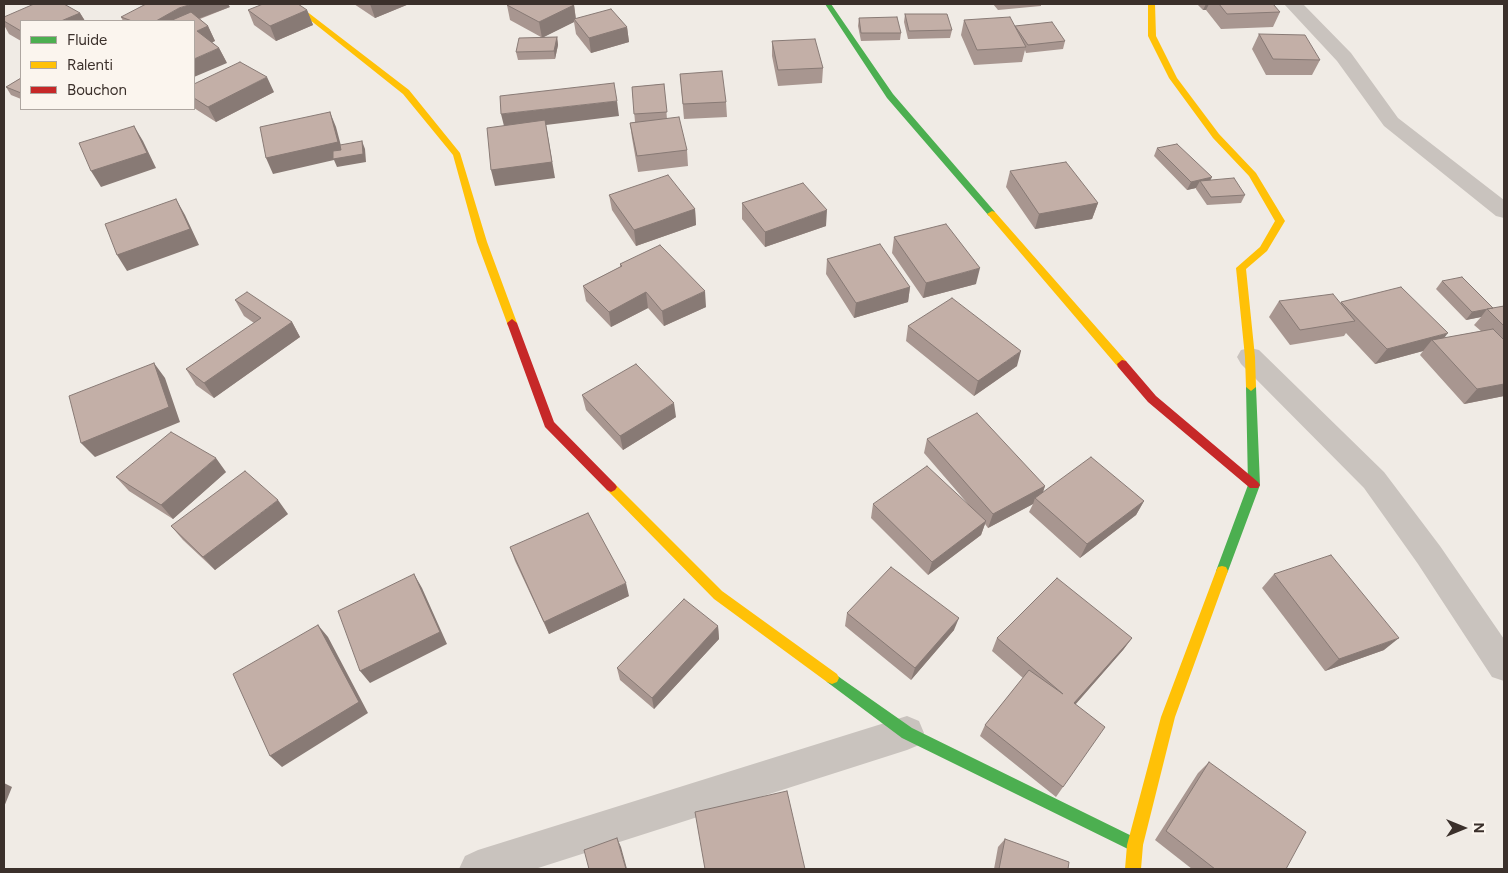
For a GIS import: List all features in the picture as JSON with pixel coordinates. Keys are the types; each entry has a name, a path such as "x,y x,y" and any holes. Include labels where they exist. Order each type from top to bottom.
{"street":[{"path":"293,4 406,92 457,155 482,242 548,424 718,595 907,733 1135,845"},
{"path":"828,4 890,96 1152,399 1254,485"},
{"path":"1133,869 1135,845 1168,717 1254,485 1250,357 1241,268 1264,249 1280,221 1252,175 1216,136 1173,78 1152,36 1151,4"},
{"path":"1293,4 1344,57 1392,122 1504,211"},
{"path":"1250,357 1374,480 1429,555 1504,666"},
{"path":"478,869 907,733"}],"building":[{"path":"34,4 64,4 80,13 63,20 20,20 20,30 4,21 4,17"},
{"path":"146,4 192,4 179,8 158,20 129,20 121,17"},
{"path":"263,4 298,4 307,10 270,26 248,10"},
{"path":"1219,4 1273,4 1280,12 1227,14"},
{"path":"507,5 574,5 539,22"},
{"path":"611,9 627,27 589,38 574,19"},
{"path":"191,12 208,26 197,31 219,48 195,59 195,20 172,20"},
{"path":"905,14 947,14 952,30 909,31"},
{"path":"897,17 901,33 861,33 859,18"},
{"path":"1010,17 1026,47 977,50 964,20"},
{"path":"1052,22 1065,41 1028,45 1015,26"},
{"path":"1259,34 1305,35 1320,60 1273,59"},
{"path":"557,37 554,51 516,52 519,38"},
{"path":"815,39 823,68 778,70 772,41"},
{"path":"240,62 267,77 208,107 195,99 195,84"},
{"path":"722,71 726,102 683,104 680,74"},
{"path":"20,79 20,93 6,87"},
{"path":"614,83 617,101 501,114 500,96"},
{"path":"664,84 667,112 634,114 632,87"},
{"path":"330,112 338,142 266,158 260,127"},
{"path":"679,117 687,150 637,156 630,123"},
{"path":"545,120 552,162 491,170 487,128"},
{"path":"134,126 147,153 91,171 79,143"},
{"path":"362,141 363,154 333,159 333,151 341,150 340,145"},
{"path":"1177,144 1212,177 1191,182 1157,148"},
{"path":"1066,162 1098,203 1039,214 1010,171"},
{"path":"668,175 695,209 634,230 609,195"},
{"path":"1234,178 1245,195 1211,197 1200,181"},
{"path":"803,183 827,210 765,232 742,203"},
{"path":"176,199 190,229 117,255 105,224"},
{"path":"946,224 980,268 926,283 894,237"},
{"path":"880,244 910,287 856,303 827,259"},
{"path":"660,245 705,291 662,311 646,292 609,312 583,286 622,266 620,264"},
{"path":"1462,277 1493,308 1472,312 1442,281"},
{"path":"1401,287 1448,333 1387,349 1341,302"},
{"path":"247,292 292,322 204,383 186,369 261,318 235,300"},
{"path":"1333,294 1355,321 1300,330 1279,301"},
{"path":"952,298 1021,351 978,381 908,326"},
{"path":"1504,306 1504,326 1487,309"},
{"path":"1493,329 1504,340 1504,384 1477,389 1432,340"},
{"path":"154,363 169,407 81,443 69,396"},
{"path":"636,364 674,403 620,436 582,395"},
{"path":"977,413 1045,486 993,514 927,439"},
{"path":"171,432 216,458 161,505 116,477"},
{"path":"1091,457 1144,501 1087,544 1035,498"},
{"path":"927,466 986,521 932,562 873,504"},
{"path":"245,471 278,500 203,557 171,526"},
{"path":"588,513 626,583 544,622 510,547"},
{"path":"1331,555 1399,638 1339,659 1274,574"},
{"path":"891,567 959,618 915,668 847,613"},
{"path":"414,574 440,632 360,671 338,611"},
{"path":"1057,578 1132,638 1074,703 1105,727 1063,787 985,725 1029,670 1063,694 997,638"},
{"path":"684,599 718,626 652,698 617,668"},
{"path":"318,625 359,702 270,756 233,674"},
{"path":"1209,762 1306,832 1286,869 1215,869 1166,831"},
{"path":"787,791 805,869 705,869 695,812"},
{"path":"617,838 626,869 589,869 584,850"},
{"path":"1005,839 1069,862 1068,869 999,869"}],"traffic: fast":[{"path":"828,4 890,96 992,214"},
{"path":"1222,571 1254,485 1251,387"},
{"path":"832,678 907,733 1135,845"}],"traffic: slow":[{"path":"293,4 406,92 457,155 482,242 512,323"},
{"path":"1151,4 1152,36 1173,78 1216,136 1253,175 1280,221 1264,249 1241,268 1250,357 1251,387"},
{"path":"992,214 1122,364"},
{"path":"611,487 718,595 832,678"},
{"path":"1133,869 1135,845 1168,717 1222,571"}],"traffic: jam":[{"path":"512,323 549,424 611,487"},
{"path":"1122,364 1152,399 1254,485"}]}
